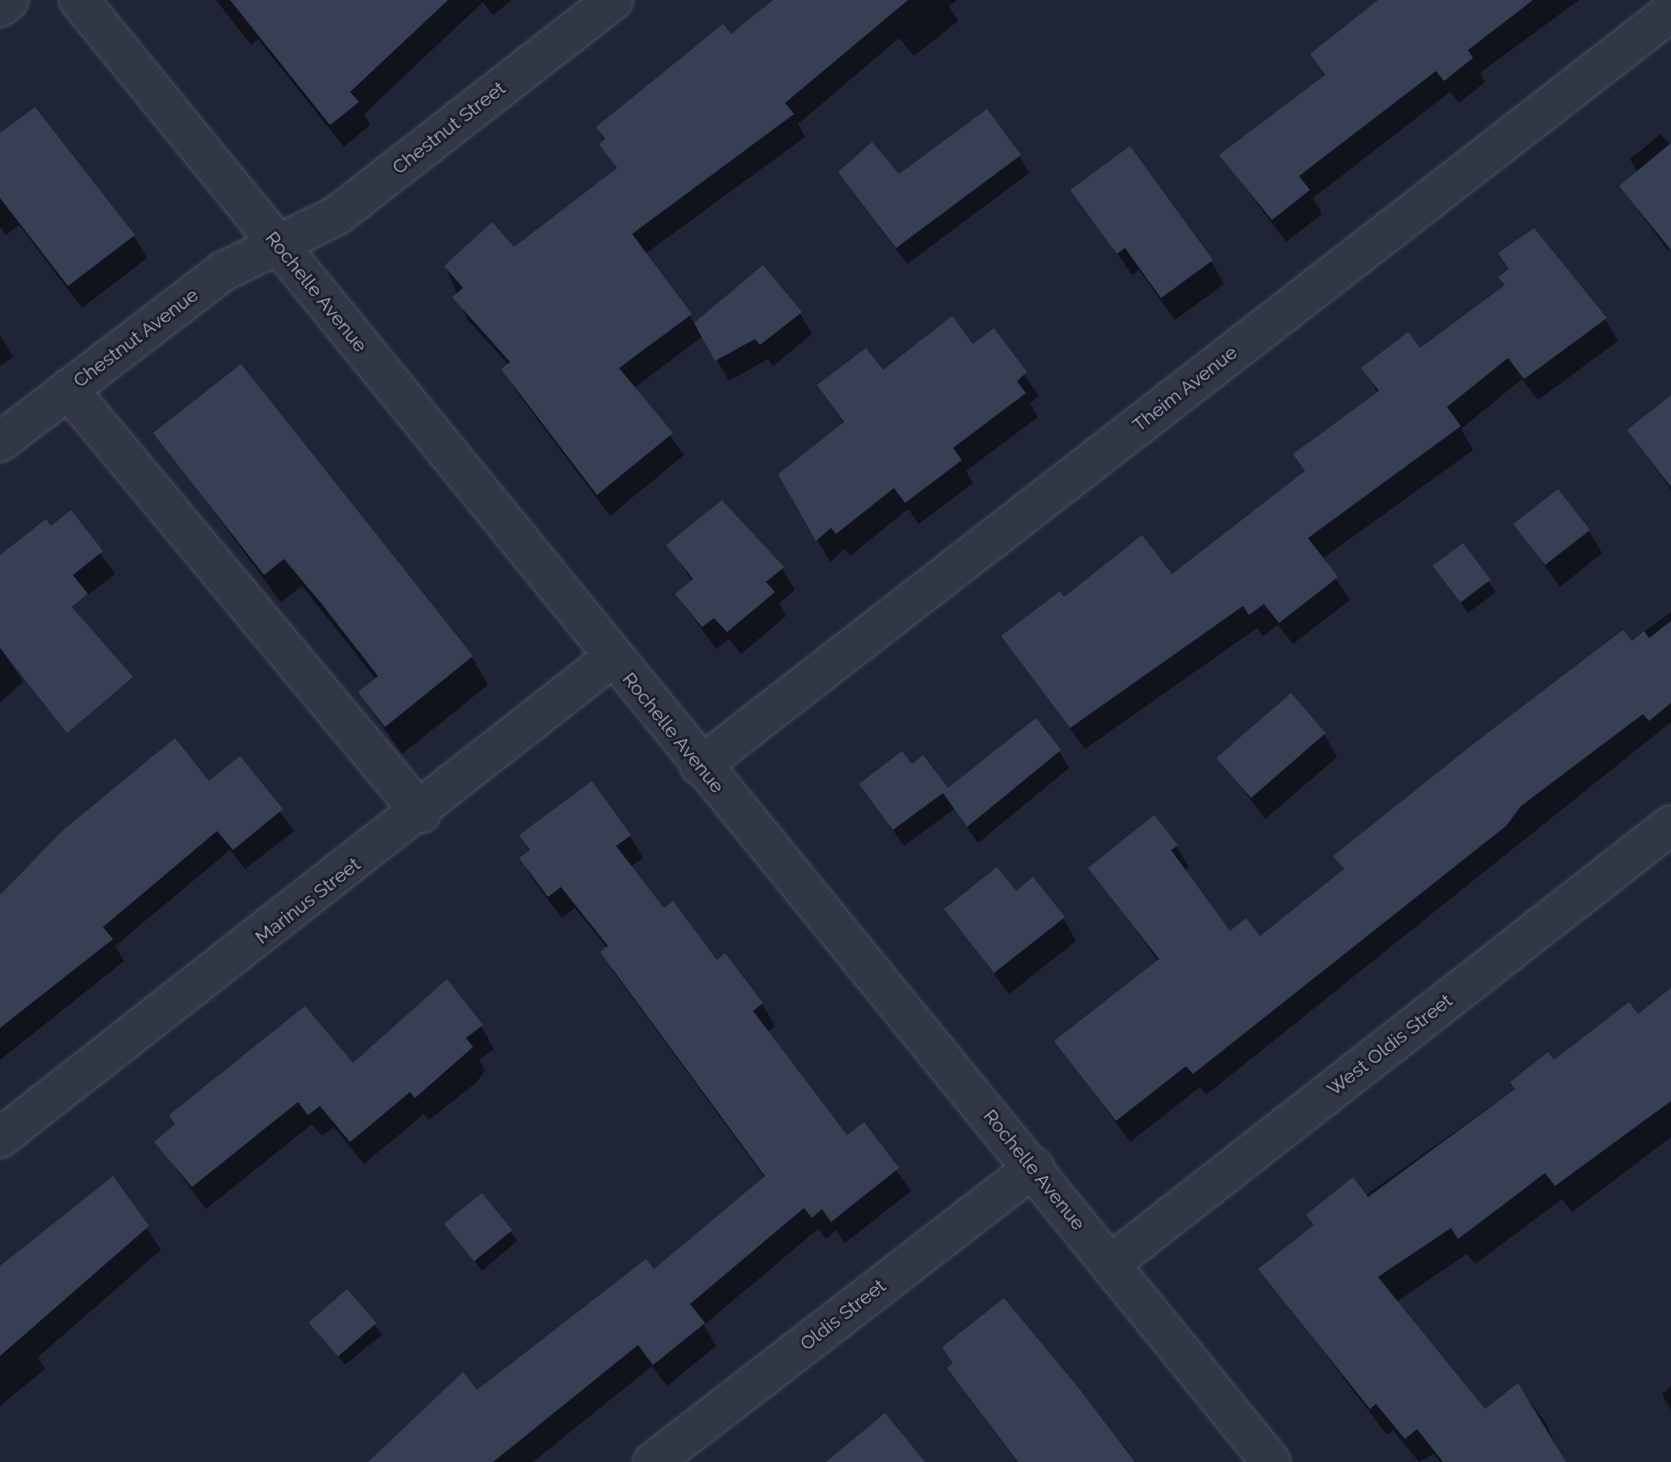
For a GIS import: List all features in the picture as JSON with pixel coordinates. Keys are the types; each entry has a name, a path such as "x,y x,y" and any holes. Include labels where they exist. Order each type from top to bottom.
{"street":[{"path":"0,8 9,0"},
{"name":"Rochelle Avenue","path":"79,0 700,766 1034,1167 1270,1462"},
{"name":"Chestnut Street","path":"278,244 336,216 613,0"},
{"name":"Theim Avenue","path":"700,766 1671,12"},
{"name":"Chestnut Avenue","path":"0,442 224,271 278,244"},
{"path":"68,390 421,813"},
{"name":"Marinus Street","path":"0,1138 421,813 612,658"},
{"name":"West Oldis Street","path":"1110,1264 1671,825"},
{"name":"Oldis Street","path":"653,1462 1034,1167"}],"building":[{"path":"230,0 448,0 350,92 359,102 330,125"},
{"path":"773,0 908,0 785,103 794,114 632,234 692,314 619,368 673,433 597,495 501,369 510,362 452,297 463,288 444,266 492,222 514,247 617,168 599,144 605,139 596,127 723,24 731,34"},
{"path":"1378,0 1533,0 1468,50 1473,58 1444,81 1436,71 1299,176 1310,190 1272,220 1219,155 1325,75 1310,54"},
{"path":"35,107 135,235 68,286 0,198 0,133"},
{"path":"987,109 1021,155 896,248 838,172 872,142 899,174"},
{"path":"1671,143 1671,250 1619,186"},
{"path":"1130,146 1213,260 1161,298 1125,248 1117,254 1070,190"},
{"path":"1534,228 1607,318 1524,379 1508,358 1447,407 1461,426 1308,538 1338,577 1279,623 1264,604 1249,615 1243,606 1070,728 1001,636 1060,591 1064,597 1142,535 1172,574 1305,471 1293,454 1379,391 1361,368 1408,332 1420,348 1505,285 1498,277 1509,269 1498,253"},
{"path":"763,265 802,312 760,345 755,339 715,361 694,323"},
{"path":"952,316 973,344 994,328 1027,372 1017,381 1026,393 953,448 962,460 905,503 894,488 836,534 831,528 816,541 778,474 844,422 817,385 866,348 883,370"},
{"path":"241,364 473,656 385,727 358,692 378,676 321,603 284,559 264,575 153,433"},
{"path":"1671,395 1671,487 1627,430"},
{"path":"1558,489 1590,530 1545,565 1513,524"},
{"path":"722,500 784,567 766,582 775,592 727,632 714,618 702,627 675,594 693,579 666,545"},
{"path":"71,510 103,551 73,575 88,594 72,607 133,677 67,733 0,648 0,555 46,519 51,526"},
{"path":"1463,543 1491,580 1460,603 1433,566"},
{"path":"1671,621 1671,703 1649,721 1643,714 1521,806 1506,826 1193,1074 1186,1066 1116,1121 1054,1041 1159,959 1088,868 1154,815 1178,845 1171,850 1230,931 1246,918 1260,936 1344,869 1333,856 1481,738 1623,630 1632,641 1644,631 1649,638"},
{"path":"1291,693 1326,733 1251,798 1216,758"},
{"path":"1036,718 1061,750 967,827 943,793 893,830 859,784 902,751 912,764 923,755 948,788"},
{"path":"175,738 209,781 240,756 283,809 233,850 217,831 103,927 113,939 0,1028 0,895 62,831"},
{"path":"592,781 631,835 616,846 664,908 673,901 717,960 725,953 763,1003 753,1011 847,1135 864,1122 899,1168 831,1222 822,1209 812,1218 804,1208 690,1304 705,1323 653,1365 638,1345 493,1462 368,1462 463,1372 477,1390 646,1259 654,1269 765,1176 600,952 608,946 561,887 548,897 519,858 530,850 519,835"},
{"path":"997,867 1016,891 1033,877 1065,917 994,973 944,909"},
{"path":"447,979 483,1025 466,1038 473,1047 415,1098 410,1092 350,1142 320,1106 308,1115 298,1102 192,1187 154,1142 175,1124 169,1115 305,1006 353,1063"},
{"path":"1671,988 1671,1101 1555,1186 1545,1173 1458,1239 1451,1228 1378,1277 1485,1409 1518,1383 1566,1462 1443,1462 1417,1429 1405,1439 1376,1404 1370,1409 1258,1269 1314,1225 1306,1215 1353,1177 1368,1197 1515,1089 1510,1082 1548,1052 1554,1060 1629,1002 1638,1014"},
{"path":"113,1176 149,1226 0,1356 0,1266"},
{"path":"482,1193 512,1230 474,1261 444,1224"},
{"path":"347,1289 377,1323 338,1356 309,1322"},
{"path":"1004,1298 1077,1386 1135,1462 1018,1462 947,1368 953,1363 942,1347"},
{"path":"885,1413 925,1462 826,1462"}]}
